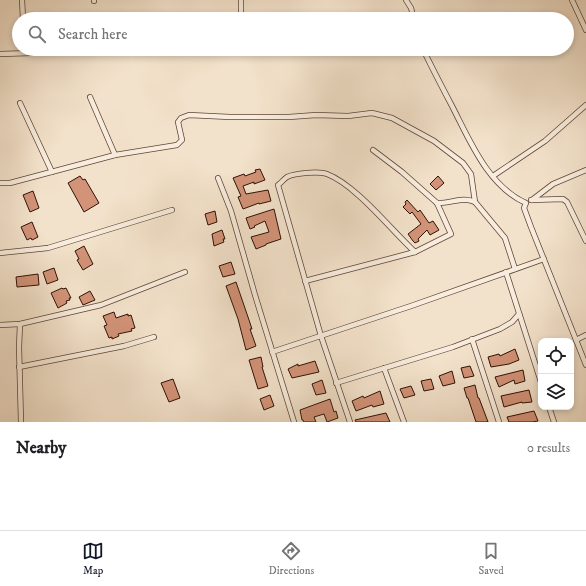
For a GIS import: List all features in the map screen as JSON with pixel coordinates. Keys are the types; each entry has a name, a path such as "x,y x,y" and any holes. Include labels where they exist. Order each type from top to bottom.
{"street":[{"path":"22,0 23,12"},
{"path":"241,12 242,0"},
{"path":"406,0 412,12"},
{"path":"572,0 586,30"},
{"path":"0,54 12,53"},
{"path":"427,56 476,154 493,176 517,199 526,204"},
{"path":"90,97 115,155"},
{"path":"20,103 52,172"},
{"path":"493,176 545,141 586,105"},
{"path":"0,183 52,172 115,155 177,145 182,140 178,122 181,118 189,115 289,117 316,115 348,116 372,113 392,118 434,141 463,163 471,174 475,202"},
{"path":"305,281 415,252 451,234 437,203 402,172 373,150"},
{"path":"586,170 553,184 526,204 524,208 586,365"},
{"path":"350,422 321,336 278,185 288,177 302,173 326,174 344,184 371,207 415,252"},
{"path":"218,178 231,211 294,422"},
{"path":"437,203 442,204 463,199 475,202 505,238 515,269"},
{"path":"531,200 563,199 567,202 586,242"},
{"path":"0,253 48,248 172,210"},
{"path":"272,352 544,259"},
{"path":"0,325 20,324 101,306 185,272"},
{"path":"506,272 539,374"},
{"path":"336,383 452,347 500,329 512,322 520,314"},
{"path":"20,324 19,367 21,422"},
{"path":"576,340 586,335"},
{"path":"19,367 124,346 154,337"},
{"path":"472,339 499,422"},
{"path":"384,368 404,422"},
{"path":"550,410 554,422"}],"building":[{"path":"260,169 265,180 243,186 246,194 268,190 271,201 259,203 243,209 238,197 241,196 233,178 244,174 245,176 256,172 255,170"},
{"path":"80,176 83,180 85,179 99,203 84,212 68,183"},
{"path":"438,176 444,183 436,190 430,184"},
{"path":"33,191 39,208 30,212 23,195"},
{"path":"407,200 418,212 420,210 429,223 433,221 439,230 430,235 427,230 418,239 419,241 415,243 408,234 421,224 412,212 410,214 403,207"},
{"path":"274,209 281,239 256,249 251,237 269,232 265,221 250,229 246,218"},
{"path":"215,211 217,222 208,225 205,214"},
{"path":"32,222 38,237 32,240 31,238 27,240 21,227"},
{"path":"222,230 225,239 223,239 224,242 214,246 212,234"},
{"path":"84,246 93,264 83,270 77,260 79,259 75,251"},
{"path":"231,262 235,274 223,277 219,266"},
{"path":"54,268 58,280 47,284 43,272"},
{"path":"38,274 39,285 17,287 16,277"},
{"path":"236,282 252,329 250,329 256,346 246,350 238,319 226,286"},
{"path":"62,288 66,288 71,298 69,298 70,300 66,301 67,303 58,308 51,293"},
{"path":"90,291 95,300 83,305 79,297"},
{"path":"114,312 116,318 128,314 128,316 131,315 135,328 131,329 132,331 118,334 119,336 112,339 112,337 109,338 104,326 107,325 103,316"},
{"path":"515,349 519,360 509,364 491,367 488,357 499,354 500,356"},
{"path":"261,357 262,367 268,386 258,389 249,360"},
{"path":"315,361 319,372 292,378 288,369 298,364 298,366"},
{"path":"470,366 474,376 464,378 461,368"},
{"path":"523,370 525,381 515,384 514,380 499,387 495,377"},
{"path":"452,371 455,383 443,386 439,376"},
{"path":"173,379 180,398 169,402 161,383"},
{"path":"431,379 434,389 424,391 421,381"},
{"path":"322,380 326,393 316,395 312,384"},
{"path":"475,385 478,398 488,422 476,422 467,398 464,388"},
{"path":"411,386 415,395 404,398 400,389"},
{"path":"529,390 532,402 522,402 504,407 501,396"},
{"path":"380,391 384,404 373,407 372,405 356,411 352,401 363,396 364,398"},
{"path":"270,395 274,406 264,410 260,399"},
{"path":"330,399 334,412 336,411 338,418 327,422 324,414 314,417 316,422 304,422 302,420 300,410"},
{"path":"534,411 538,421 509,422 507,417"},
{"path":"386,413 390,422 356,422 355,420"}]}
